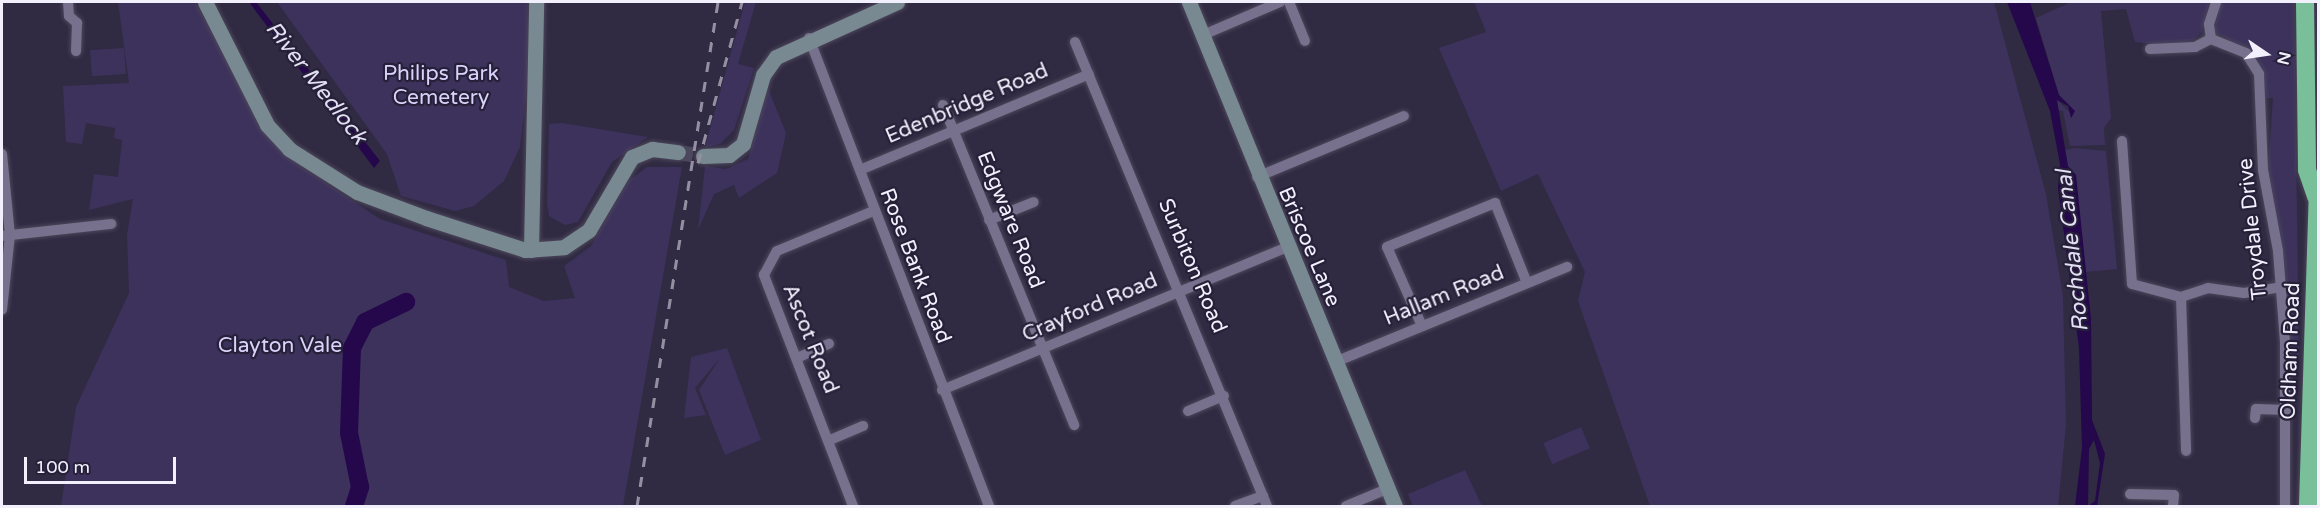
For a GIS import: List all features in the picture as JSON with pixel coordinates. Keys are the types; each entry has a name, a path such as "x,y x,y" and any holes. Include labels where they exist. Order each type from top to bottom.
{"highway":[{"name":"Oldham Road","path":"2305,2 2317,190 2317,317 2308,507"}],"street":[{"path":"68,2 69,16 77,24 76,51"},
{"path":"205,2 267,125 309,164 357,192 531,250 564,247 581,239 632,157 651,149 678,152"},
{"path":"531,250 536,2"},
{"path":"703,156 738,150 767,66 808,38 897,2"},
{"name":"Briscoe Lane","path":"1189,2 1285,248 1395,507"},
{"path":"1203,35 1280,2"},
{"path":"1289,2 1305,41"},
{"path":"2150,49 2195,47 2211,39 2209,24 2217,2"},
{"name":"Rose Bank Road","path":"808,38 860,170 871,212 989,507"},
{"name":"Troydale Drive","path":"2211,39 2246,52 2259,74 2263,170 2280,287 2288,410 2285,507"},
{"name":"Surbiton Road","path":"1075,42 1182,290 1267,507"},
{"name":"Edenbridge Road","path":"860,170 1089,74"},
{"name":"Edgware Road","path":"944,105 1074,425"},
{"path":"1257,177 1404,116"},
{"path":"2122,141 2132,284 2181,297 2208,288 2244,293 2280,287"},
{"path":"2,154 6,235 2,310"},
{"path":"989,220 1034,202"},
{"path":"1422,326 1387,247 1495,203 1527,283"},
{"name":"Ascot Road","path":"853,507 830,440 764,275 767,260 777,251 871,212"},
{"path":"6,235 111,224"},
{"name":"Crayford Road","path":"942,390 1285,248"},
{"name":"Hallam Road","path":"1335,362 1567,267"},
{"path":"2181,297 2186,451"},
{"path":"797,358 829,344"},
{"path":"1188,411 1224,396"},
{"path":"2255,418 2256,408 2288,410"},
{"path":"830,440 863,426"},
{"path":"1346,507 1387,489"},
{"path":"2130,494 2174,495 2174,507"},
{"path":"1234,507 1263,496"}],"green space":[{"name":"Clayton Vale","path":"118,2 195,2 270,138 297,164 380,219 506,260 509,287 544,301 575,298 564,266 591,246 628,181 647,167 682,167 623,506 61,506 76,407 129,293 127,235 133,199 89,210 94,174 118,177 122,140 114,138 115,128 86,123 82,144 66,142 63,86 129,83"},
{"name":"Philips Park Cemetery","path":"277,2 527,2 529,66 520,147 504,181 474,206 455,211 401,196 387,154"},
{"path":"745,2 756,2 738,64 754,68 734,130 720,144 705,147"},
{"path":"1474,2 1994,2 2046,194 2063,296 2066,425 2058,506 1650,506 1578,301 1585,272 1538,174 1501,191 1439,48 1486,32"},
{"path":"2071,2 2209,2 2202,32 2193,40 2160,45 2135,42 2126,9 2101,11 2111,118 2104,128 2105,145 2070,146 2063,111 2056,110 2057,100 2075,117 2059,95 2036,18"},
{"path":"2221,2 2294,2 2299,357 2293,357 2268,173 2273,98 2266,98 2264,73 2253,53 2214,32"},
{"path":"124,48 126,74 92,76 90,50"},
{"path":"768,88 786,133 777,173 739,198 734,185 714,194 698,230 705,166 726,169 748,159"},
{"path":"562,123 648,137 612,162 578,222 565,225 549,216 547,204 549,124"},
{"path":"2075,148 2106,151 2117,269 2085,272 2065,150"},
{"path":"727,348 761,440 725,455 699,390 720,358 695,388 706,415 684,418 691,357"},
{"path":"1581,427 1590,448 1552,464 1543,443"},
{"path":"1465,470 1482,506 1413,506 1408,494"}],"water":[{"path":"249,2 256,2 380,161 374,168"},
{"name":"Rochdale Canal","path":"2007,2 2030,2 2059,95 2075,111 2071,118 2068,106 2057,100 2068,166 2076,175 2091,319 2092,420 2105,454 2097,506 2088,506 2075,506 2082,448 2079,348 2058,188 2060,164 2050,111","holes":["2094,440 2100,463 2095,501 2088,506 2089,449"]}],"waterway":[{"name":"River Medlock","path":"354,506 360,487 349,433 352,348 365,322 406,302"}],"tunnel":[{"path":"678,152 703,156"}],"railway":[{"path":"637,506 718,2"},
{"path":"698,163 742,2"}]}
